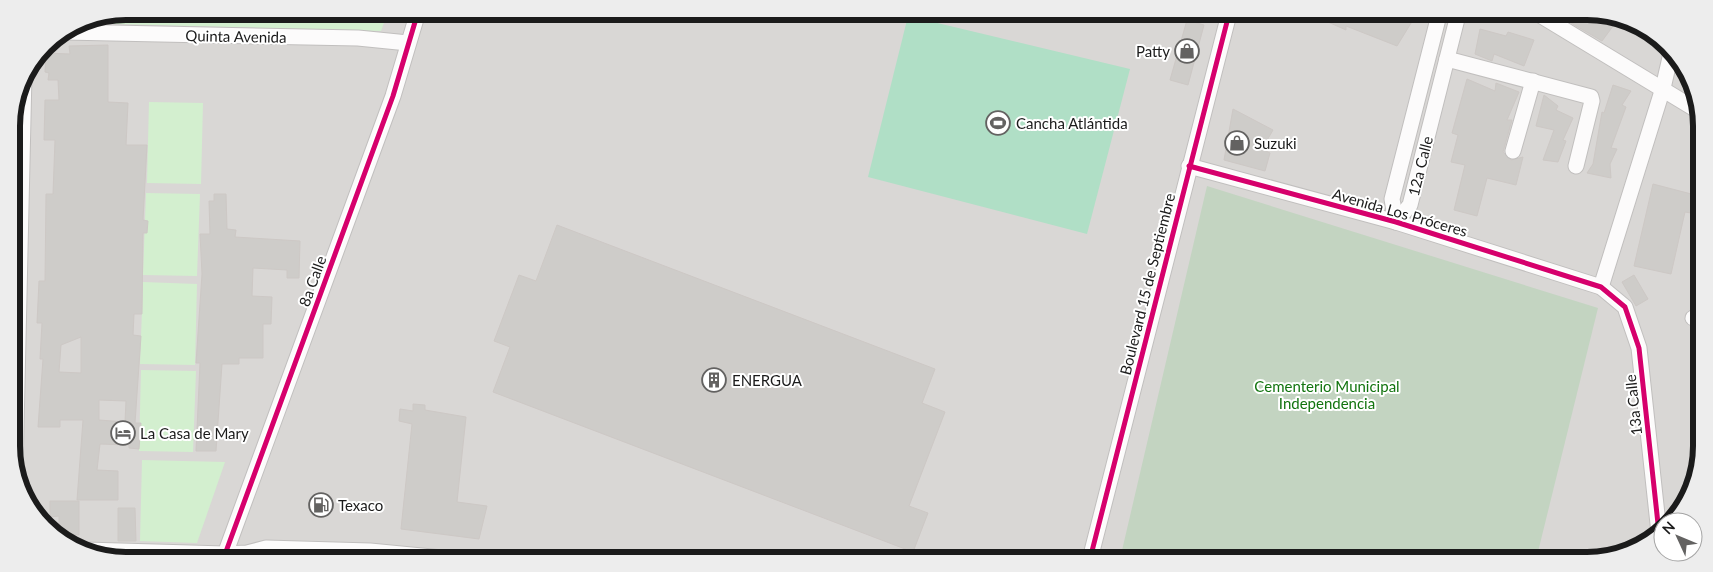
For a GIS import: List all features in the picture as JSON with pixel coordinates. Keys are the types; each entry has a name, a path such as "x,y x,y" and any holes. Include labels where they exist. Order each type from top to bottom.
{"street":[{"name":"8a Calle","path":"226,552 393,96 415,20"},
{"name":"Boulevard 15 de Septiembre","path":"1092,552 1227,20"},
{"name":"12a Calle","path":"1396,222 1392,199 1438,20"},
{"name":"12a Calle","path":"1396,222 1410,205 1457,20"},
{"path":"1548,20 1691,106"},
{"name":"Quinta Avenida","path":"77,32 358,38 408,43"},
{"path":"1447,59 1591,97 1592,101 1576,166"},
{"path":"1601,287 1663,88 1670,60"},
{"path":"1513,151 1533,82"},
{"path":"20,251 23,102"},
{"name":"Avenida Los Próceres","path":"1189,166 1396,222 1601,287"},
{"name":"13a Calle","path":"1601,287 1625,307 1639,348 1657,512"},
{"path":"258,552 266,548 337,552"},
{"path":"113,551 141,552"}],"shaded area":[{"path":"126,20 1587,20 1614,24 1640,34 1667,56 1682,79 1691,106 1693,126 1693,446 1689,473 1679,499 1670,512 1653,512 1653,529 1634,541 1607,550 1594,552 126,552 99,548 73,538 51,521 34,499 22,466 20,453 20,119 31,79 51,51 73,34 106,22"}],"green space":[{"path":"126,20 385,20 381,31 100,24"},
{"name":"Cancha Atlántida","path":"907,20 925,20 1130,69 1087,234 868,177"},
{"path":"149,102 203,103 201,184 147,183"},
{"name":"Cementerio Municipal Independencia","path":"1207,186 1598,308 1538,552 1122,552"},
{"path":"146,193 200,194 197,276 143,275"},
{"path":"143,282 197,284 195,365 140,364"},
{"path":"141,370 196,371 193,452 139,451"},
{"path":"142,460 225,462 197,543 140,541"}],"building":[{"path":"1187,20 1204,25 1188,85 1170,80"},
{"path":"1324,20 1413,20 1397,46 1346,26 1346,30"},
{"path":"1573,20 1587,20 1614,24 1602,41 1571,23"},
{"path":"1480,29 1506,36 1508,32 1534,40 1524,66 1494,54 1492,61 1475,54"},
{"path":"108,45 108,102 128,103 126,145 147,145 143,220 148,221 147,233 143,233 142,314 134,314 133,335 141,336 135,423 141,423 139,449 129,448 129,445 100,444 97,470 118,471 118,500 77,500 83,420 60,420 60,427 38,427 43,359 40,359 42,323 37,323 39,281 45,281 46,194 53,194 55,140 44,140 45,100 59,100 58,80 48,80 49,73 45,72 46,57 49,53 70,54 69,46","holes":["81,337 81,373 59,372 61,345","99,400 126,401 125,422 99,420"]},
{"path":"1467,79 1495,91 1496,83 1519,92 1507,120 1512,120 1503,152 1511,160 1523,157 1516,185 1487,178 1477,216 1454,210 1465,165 1451,162 1458,135 1452,133"},
{"path":"1613,85 1631,91 1622,105 1626,107 1611,148 1617,149 1610,164 1611,178 1587,173 1593,164 1602,112 1604,113"},
{"path":"1544,95 1558,106 1556,110 1573,118 1563,140 1566,141 1558,162 1543,160 1554,130 1536,126"},
{"path":"1233,109 1273,130 1262,149 1270,153 1265,171 1224,160"},
{"path":"1653,184 1693,194 1693,213 1685,212 1671,274 1634,266"},
{"path":"214,194 226,194 227,229 236,230 235,237 300,241 299,278 287,278 287,270 253,268 252,296 272,297 271,324 263,324 263,358 239,358 239,364 222,364 216,451 196,451 200,363 196,363 202,274 200,234 210,234 209,201 214,201"},
{"name":"ENERGUA","path":"557,225 935,369 922,403 945,412 909,506 928,513 913,552 493,392 510,347 494,341 519,275 536,281"},
{"path":"1634,275 1648,299 1636,306 1622,282"},
{"path":"413,404 425,405 425,410 466,417 457,502 487,506 479,539 401,529 412,424 399,421 400,409 413,411"},
{"path":"50,501 79,501 79,535 67,534 59,528 59,516 50,517"},
{"path":"118,508 135,508 136,541 118,541"}],"cycle path":[{"path":"226,552 393,96 416,20"},
{"path":"1092,552 1227,20"},
{"path":"1189,166 1396,222 1601,287 1625,307 1639,348 1657,512"}],"place":[{"name":"Patty","path":"1187,51"},
{"name":"Cancha Atlántida","path":"998,123"},
{"name":"Suzuki","path":"1237,143"},
{"name":"ENERGUA","path":"714,380"},
{"name":"La Casa de Mary","path":"123,433"},
{"name":"Texaco","path":"321,505"}]}
